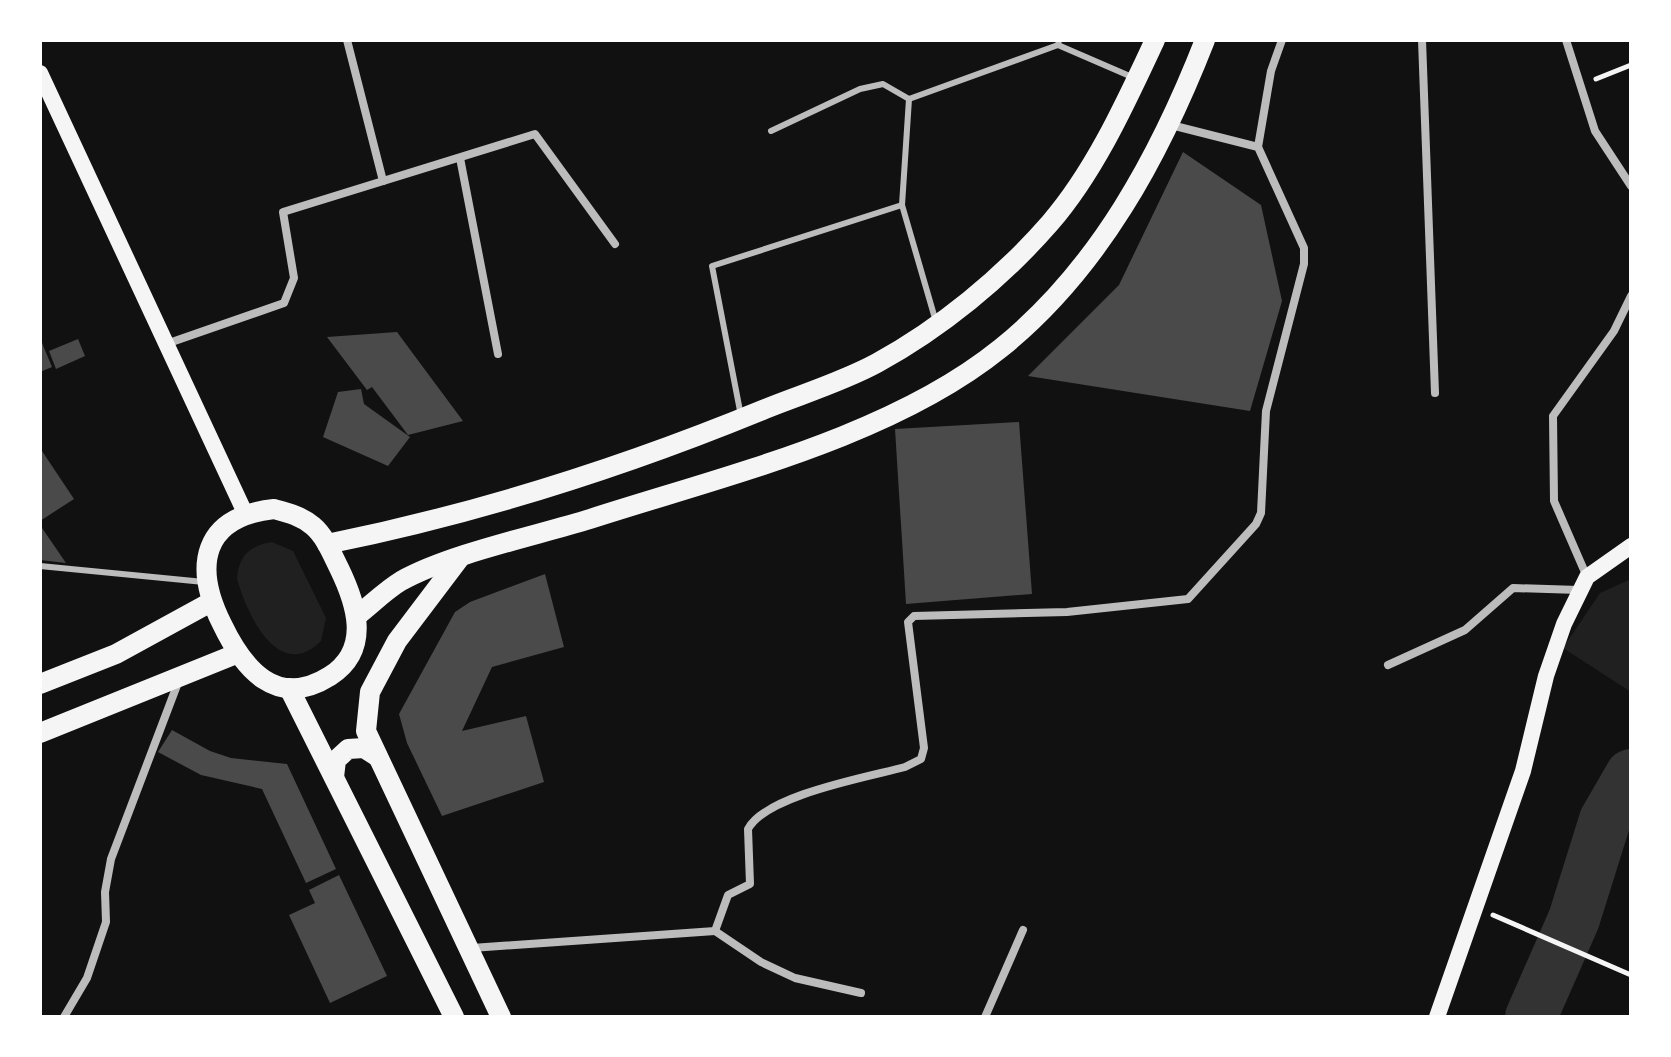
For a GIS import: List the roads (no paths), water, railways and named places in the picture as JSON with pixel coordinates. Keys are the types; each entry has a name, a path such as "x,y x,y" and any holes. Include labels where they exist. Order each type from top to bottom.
{"main road":[{"path":"327,544 423,524 565,481 741,419 876,364 937,325 1007,267 1051,221 1092,163 1155,40"},
{"path":"358,615 401,582 459,559 812,448 936,390 999,350 1088,260 1139,182 1170,125 1205,40"},
{"path":"40,73 246,515"},
{"path":"274,509 296,515 315,527 327,544 358,615 357,638 348,659 332,675 312,685 289,688 267,682 248,670 236,654 208,592 206,560 215,539 231,522 274,509"},
{"path":"1437,1017 1523,771 1546,676 1583,584 1631,546"},
{"path":"459,559 397,641 370,692 366,731 501,1017"},
{"path":"40,684 116,654 208,592"},
{"path":"40,733 236,654"},
{"path":"289,688 454,1017"},
{"path":"334,777 336,760 348,749 364,748 378,757"}],"street":[{"path":"347,40 383,181"},
{"path":"715,931 728,895 750,884 748,829 751,822 791,797 905,767 921,759 924,748 908,622 914,616 1067,612 1188,599 1256,524 1263,499 1266,411 1304,264 1304,248 1258,147 1271,71 1282,40"},
{"path":"1422,40 1435,393"},
{"path":"1566,40 1595,131 1631,186"},
{"path":"1170,125 1258,147"},
{"path":"166,344 284,303 294,278 283,212 535,134 615,244"},
{"path":"460,158 498,354"},
{"path":"1388,665 1465,630 1513,588 1583,584 1554,501 1553,416 1614,331 1631,296"},
{"path":"64,1017 87,978 106,922 105,892 111,859 179,679"},
{"path":"985,1017 1023,930"},
{"path":"467,948 715,931 761,962 795,978 861,993"}],"lane":[{"path":"909,99 1059,42 1137,79"},
{"path":"771,131 860,89 883,84 909,99"},
{"path":"909,99 902,205 937,325"},
{"path":"741,419 712,266 902,205"},
{"path":"40,566 208,592"}],"waterway":[{"path":"1531,1017 1574,919 1605,820 1631,775"}]}
